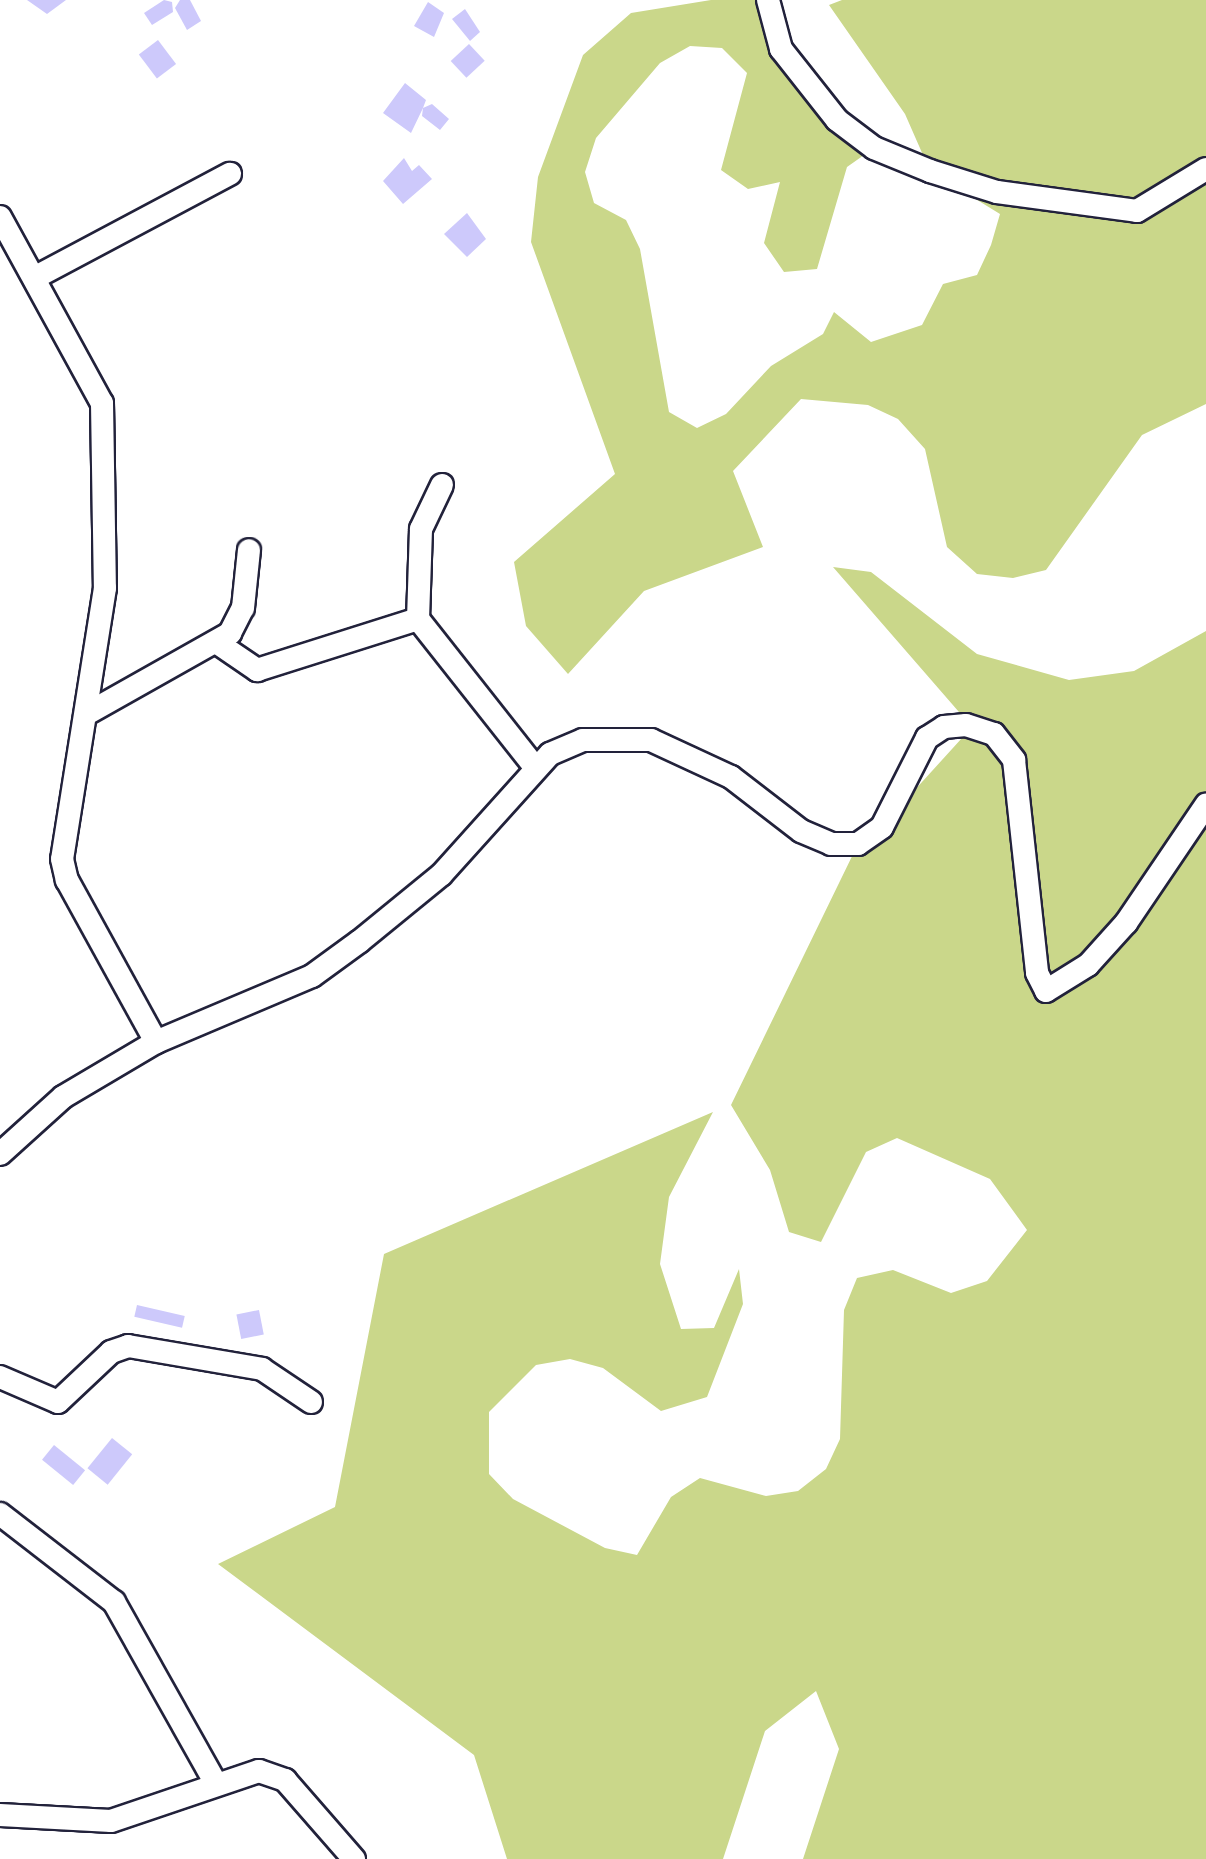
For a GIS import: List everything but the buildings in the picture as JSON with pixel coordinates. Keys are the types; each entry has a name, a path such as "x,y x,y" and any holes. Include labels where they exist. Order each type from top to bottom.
{"street":[{"path":"768,0 780,49 837,120 874,148 930,171 998,192 1137,211 1206,169"},
{"path":"34,278 230,174"},
{"path":"0,217 102,403 105,588 90,712 65,815 62,859 67,880 156,1042"},
{"path":"442,485 421,529 418,619 535,767"},
{"path":"90,712 216,642 240,619 249,550"},
{"path":"216,642 257,670 418,619"},
{"path":"0,1154 63,1097 156,1042 312,976 360,942 441,875 535,767 583,740 651,740 731,776 801,831 831,844 858,844 882,826 927,738 944,727 966,725 994,734 1014,760 1038,973 1046,991 1088,966 1126,923 1206,805"},
{"path":"0,1377 58,1402 111,1352 128,1346 262,1369 311,1402"},
{"path":"0,1514 114,1602 216,1784"},
{"path":"0,1816 111,1822 259,1771 286,1780 354,1859"}],"green space":[{"path":"711,0 768,0 781,49 874,148 847,167 817,269 784,272 764,243 780,182 748,189 721,170 747,73 722,48 690,46 660,63 596,138 585,172 594,203 626,220 640,249 669,412 697,428 726,414 771,366 823,334 834,312 871,342 922,325 943,284 977,275 991,245 1000,214 930,171 905,114 829,5 842,0 1206,0 1206,404 1142,435 1046,570 1013,578 977,574 947,547 925,449 898,419 868,405 801,399 733,471 763,547 644,591 568,674 526,626 514,562 615,474 531,242 538,177 583,55 631,13"},
{"path":"833,567 871,572 977,654 1069,680 1134,671 1206,631 1206,1859 803,1859 839,1749 816,1691 765,1731 723,1859 507,1859 474,1755 218,1564 335,1507 384,1254 713,1112 669,1197 660,1264 681,1329 714,1328 739,1269 743,1304 707,1397 661,1411 603,1368 570,1359 536,1365 489,1412 489,1474 513,1499 605,1548 637,1555 671,1497 700,1478 766,1496 798,1491 826,1469 840,1439 844,1310 857,1278 893,1270 951,1293 987,1281 1027,1230 990,1179 897,1138 866,1152 821,1242 789,1232 770,1170 731,1105 858,844 882,826 972,727"}]}
